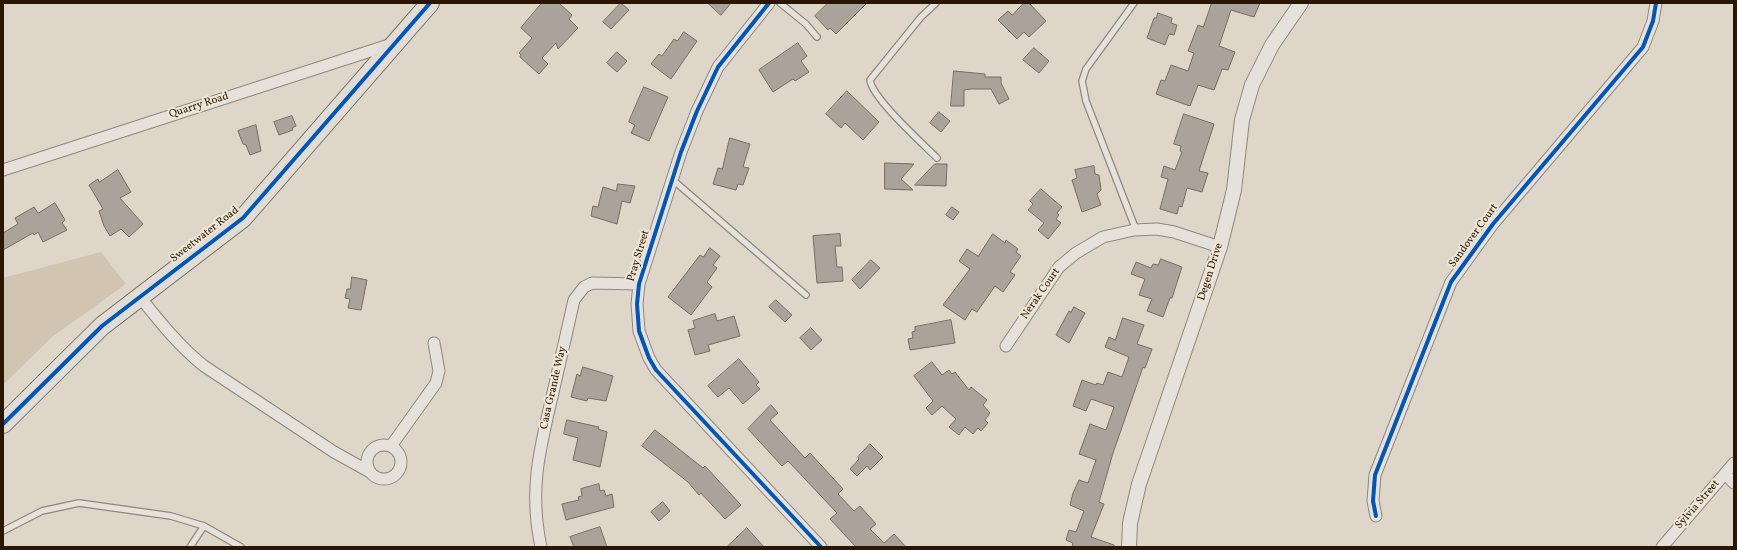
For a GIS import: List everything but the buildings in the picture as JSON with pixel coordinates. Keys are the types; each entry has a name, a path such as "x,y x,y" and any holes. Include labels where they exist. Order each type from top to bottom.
{"main road":[{"name":"Sweetwater Road","path":"3,424 102,326 243,218 430,3"}],"street":[{"name":"Pray Street","path":"769,3 718,67 694,118 681,152 639,284 637,304 639,332 646,351 656,370 821,547"},
{"name":"Degen Drive","path":"1128,547 1130,523 1138,484 1220,247 1234,190 1242,120 1252,85 1272,45 1302,3"},
{"name":"Sandover Court","path":"1376,516 1373,501 1375,475 1451,282 1497,218 1643,47 1653,21 1656,3"},
{"name":"Quarry Road","path":"3,170 394,43"},
{"name":"Nerak Court","path":"1006,346 1059,268 1076,253 1103,237 1136,230 1157,229 1174,232 1220,247"},
{"name":"Casa Grande Way","path":"541,547 535,513 534,494 538,456 574,300 584,287 592,284 639,284"},
{"path":"140,297 168,333 187,353 204,366 334,452 370,472 374,476 385,479 395,475 399,471 401,460 400,454 391,446 380,445 371,451 367,461 370,472"},
{"path":"391,446 436,383 438,371 434,343"},
{"name":"Sylvia Street","path":"1662,547 1734,464"},
{"path":"1725,474 1734,483"}],"lane":[{"path":"780,3 806,24 817,37"},
{"path":"936,3 921,17 870,80 871,87 880,99 937,158"},
{"path":"1134,3 1086,69 1082,81 1089,110 1136,230"},
{"path":"673,180 806,295"},
{"path":"3,531 42,511 79,503 170,516 204,526 241,547"},
{"path":"190,547 204,526"}],"shaded area":[{"path":"101,252 126,284 52,337 3,385 3,278"}],"cycle path":[{"path":"3,424 102,326 243,218 430,3"},
{"path":"769,3 718,67 697,111 681,152 639,284 637,304 639,331 649,358 656,370 821,547"},
{"path":"1376,516 1373,501 1375,475 1451,282 1493,224 1643,47 1653,21 1656,3"}]}
